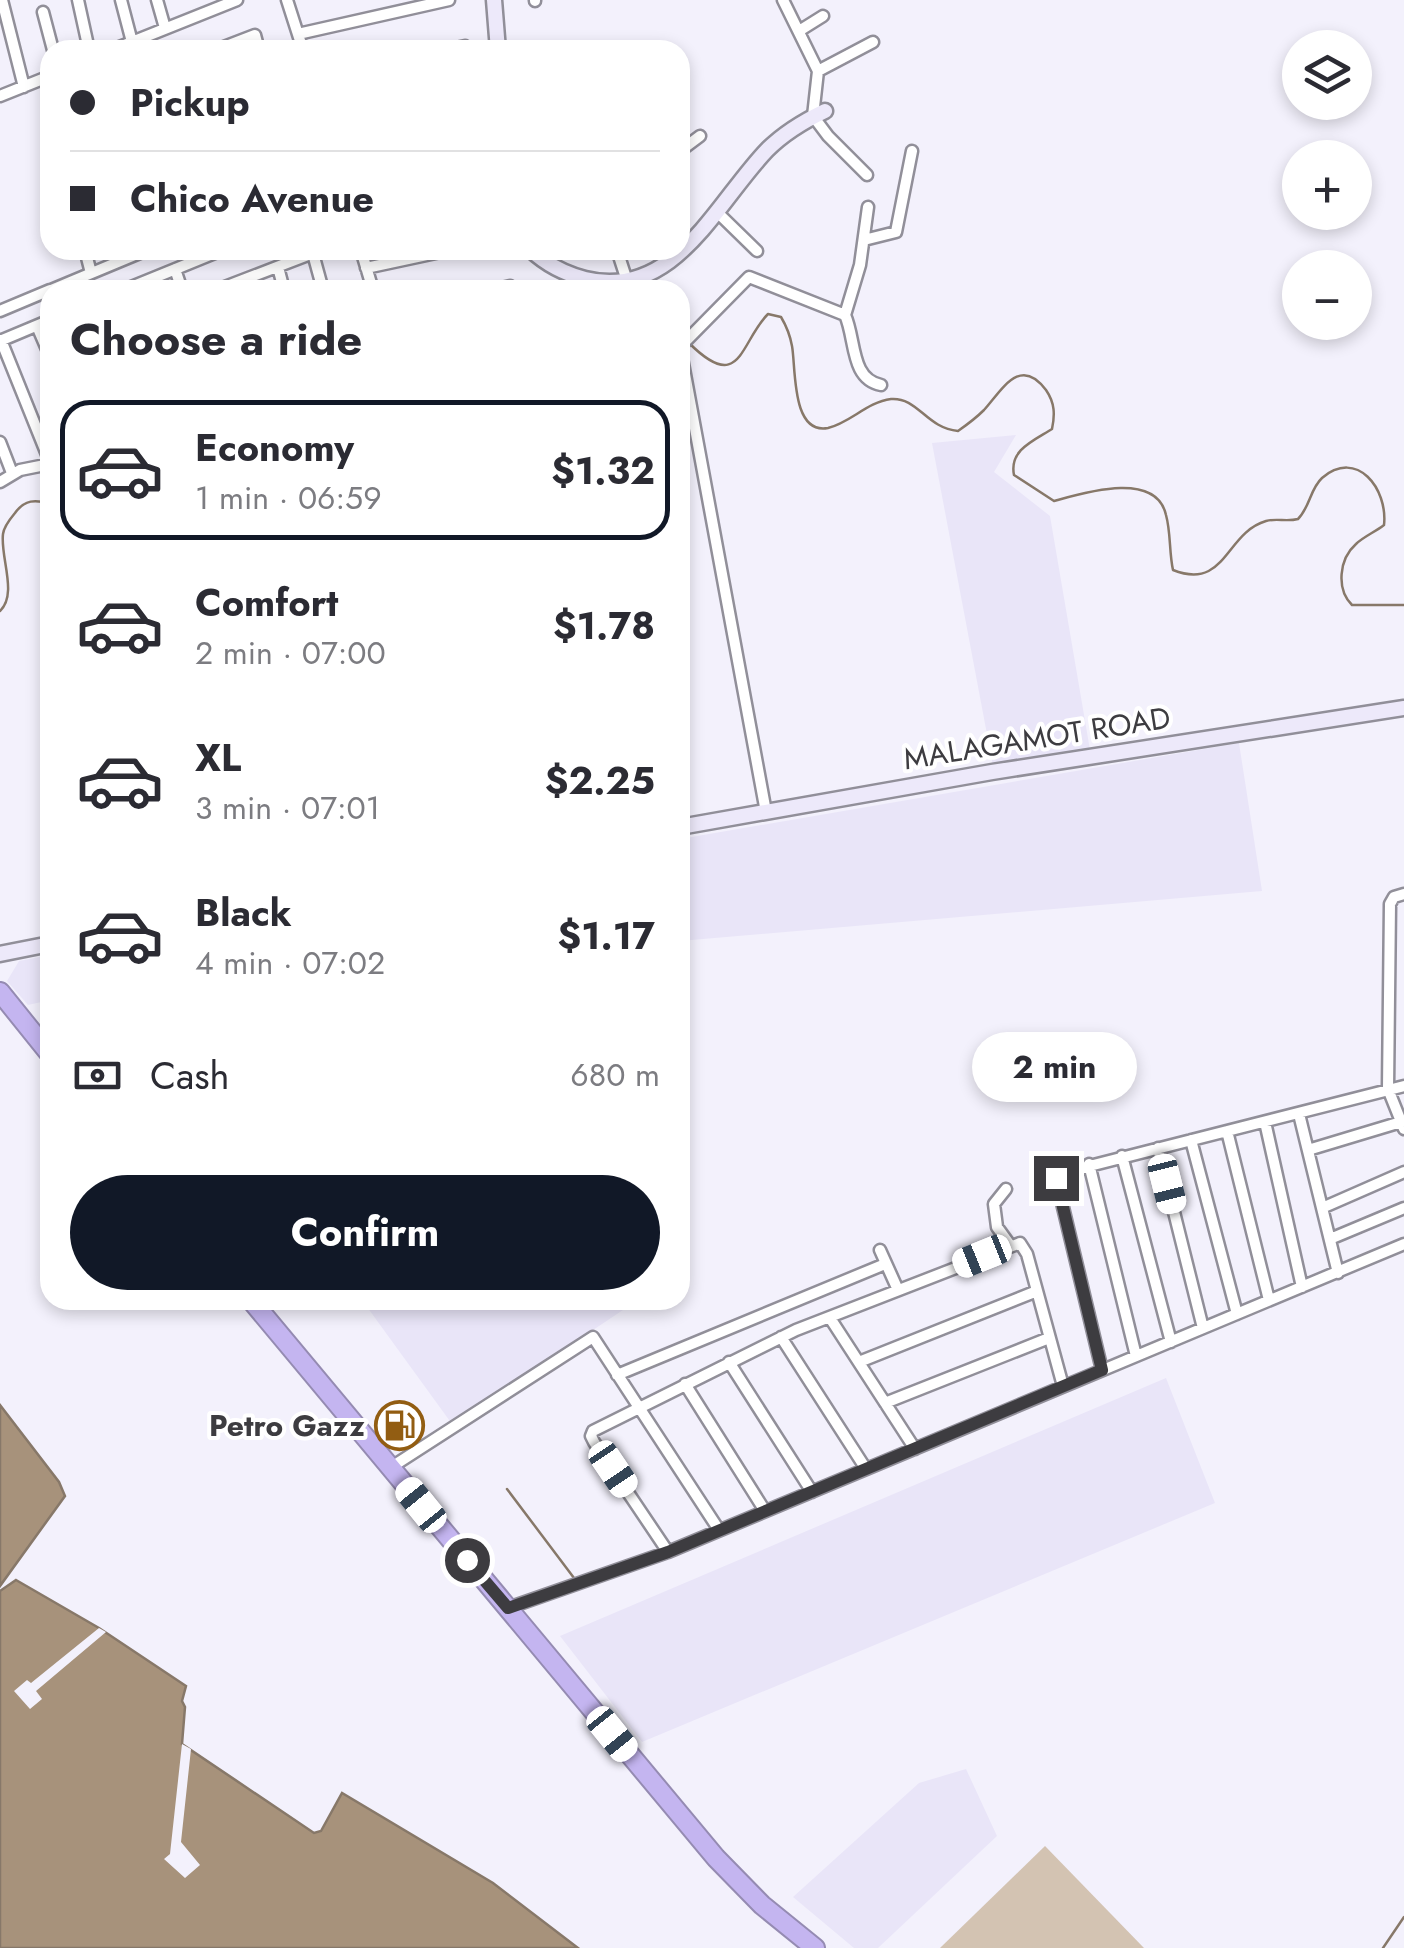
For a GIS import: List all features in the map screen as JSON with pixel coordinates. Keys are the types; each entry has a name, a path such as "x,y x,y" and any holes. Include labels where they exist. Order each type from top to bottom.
{"highway":[{"path":"0,992 40,1042"},
{"path":"259,1310 716,1858 762,1905 815,1948"}],"street":[{"path":"2,0 24,87"},
{"path":"78,0 87,40"},
{"path":"121,0 131,40"},
{"path":"157,0 165,28"},
{"path":"137,40 237,0"},
{"path":"287,0 300,40"},
{"path":"298,34 449,0"},
{"path":"494,0 497,40"},
{"path":"782,0 818,71 819,114 828,136 867,175"},
{"path":"43,12 50,40"},
{"path":"799,31 824,16"},
{"path":"818,71 873,42"},
{"path":"0,96 40,80"},
{"path":"690,239 768,148 819,114"},
{"path":"690,144 700,136"},
{"path":"864,240 896,232 912,152"},
{"path":"868,206 864,240 845,315 855,341 859,371 866,380 881,386"},
{"path":"716,211 756,250"},
{"path":"88,260 91,273"},
{"path":"74,280 123,260"},
{"path":"152,280 197,260"},
{"path":"253,280 294,260"},
{"path":"364,260 370,280"},
{"path":"366,268 403,260"},
{"path":"544,260 569,280"},
{"path":"641,280 671,260"},
{"path":"278,267 281,280"},
{"path":"174,269 178,280"},
{"path":"690,338 748,277 845,315"},
{"path":"0,311 40,294"},
{"path":"40,325 0,341 40,439"},
{"path":"37,326 40,333"},
{"path":"690,405 766,812"},
{"path":"0,442 12,472"},
{"path":"0,482 12,472 40,465"},
{"name":"MALAGAMOT ROAD","path":"690,825 1404,708"},
{"path":"1308,1150 1402,1126 1388,1089 1390,904 1394,897 1404,894"},
{"path":"0,954 40,946"},
{"path":"1102,1370 1056,1178 1060,1172 1404,1086"},
{"path":"1299,1114 1338,1272"},
{"path":"1265,1122 1302,1287"},
{"path":"1227,1132 1269,1300"},
{"path":"1191,1140 1236,1314"},
{"path":"1158,1148 1203,1328"},
{"path":"1122,1156 1171,1342"},
{"path":"1089,1164 1136,1356"},
{"path":"1322,1208 1404,1172"},
{"path":"1006,1189 994,1204 997,1227 1010,1245"},
{"path":"1330,1240 1404,1208"},
{"path":"668,1552 591,1436 599,1427 637,1407 781,1337 1017,1242 1023,1246 1063,1386"},
{"path":"508,1608 668,1552 1404,1244"},
{"path":"880,1250 898,1290"},
{"path":"617,1375 885,1264"},
{"path":"858,1362 1036,1291"},
{"path":"830,1318 915,1449"},
{"path":"390,1468 592,1337 720,1530"},
{"path":"781,1337 866,1470"},
{"path":"885,1403 1049,1338"},
{"path":"729,1362 812,1492"},
{"path":"685,1384 765,1511"}],"shaded area":[{"path":"1016,435 994,472 1050,516 1090,750 993,766 932,443"},
{"path":"1239,743 1262,891 690,940 690,837"},
{"path":"40,957 40,1002 28,1005 7,981 19,961"},
{"path":"369,1310 623,1310 452,1424"},
{"path":"1166,1378 1215,1503 642,1742 560,1636"},
{"path":"0,1405 59,1482 65,1496 0,1586"},
{"path":"16,1580 99,1628 186,1686 182,1744 314,1833 321,1831 342,1793 493,1883 578,1948 0,1948 0,1591"},
{"path":"966,1769 997,1836 878,1948 854,1948 793,1897 919,1783"},
{"path":"1045,1846 1144,1948 940,1948"}],"pier":[{"path":"99,1628 106,1632 36,1691 42,1699 30,1709 14,1691 27,1680 31,1683"},
{"path":"182,1744 191,1749 181,1842 200,1865 185,1878 164,1859 170,1854"}],"waterway":[{"path":"690,344 706,358 729,364 738,358 768,314 781,317 791,342 801,411 816,427 828,428 891,399 908,403 938,424 958,431 1012,379 1028,376 1037,380 1054,409 1052,429 1019,453 1014,475 1054,501 1117,488 1148,493 1160,501 1166,515 1173,570 1191,574 1215,567 1252,527 1270,520 1298,519 1322,478 1335,470 1358,470 1368,477 1381,498 1384,525 1350,550 1343,566 1343,591 1352,605 1404,605"},
{"path":"0,611 8,595 5,528 19,508 40,502"},
{"path":"507,1489 574,1578"},
{"path":"1383,1948 1404,1917"}],"place":[{"name":"Petro Gazz","path":"400,1425"}],"route":[{"path":"467,1560 508,1608 668,1552 1102,1370 1056,1178"}]}
